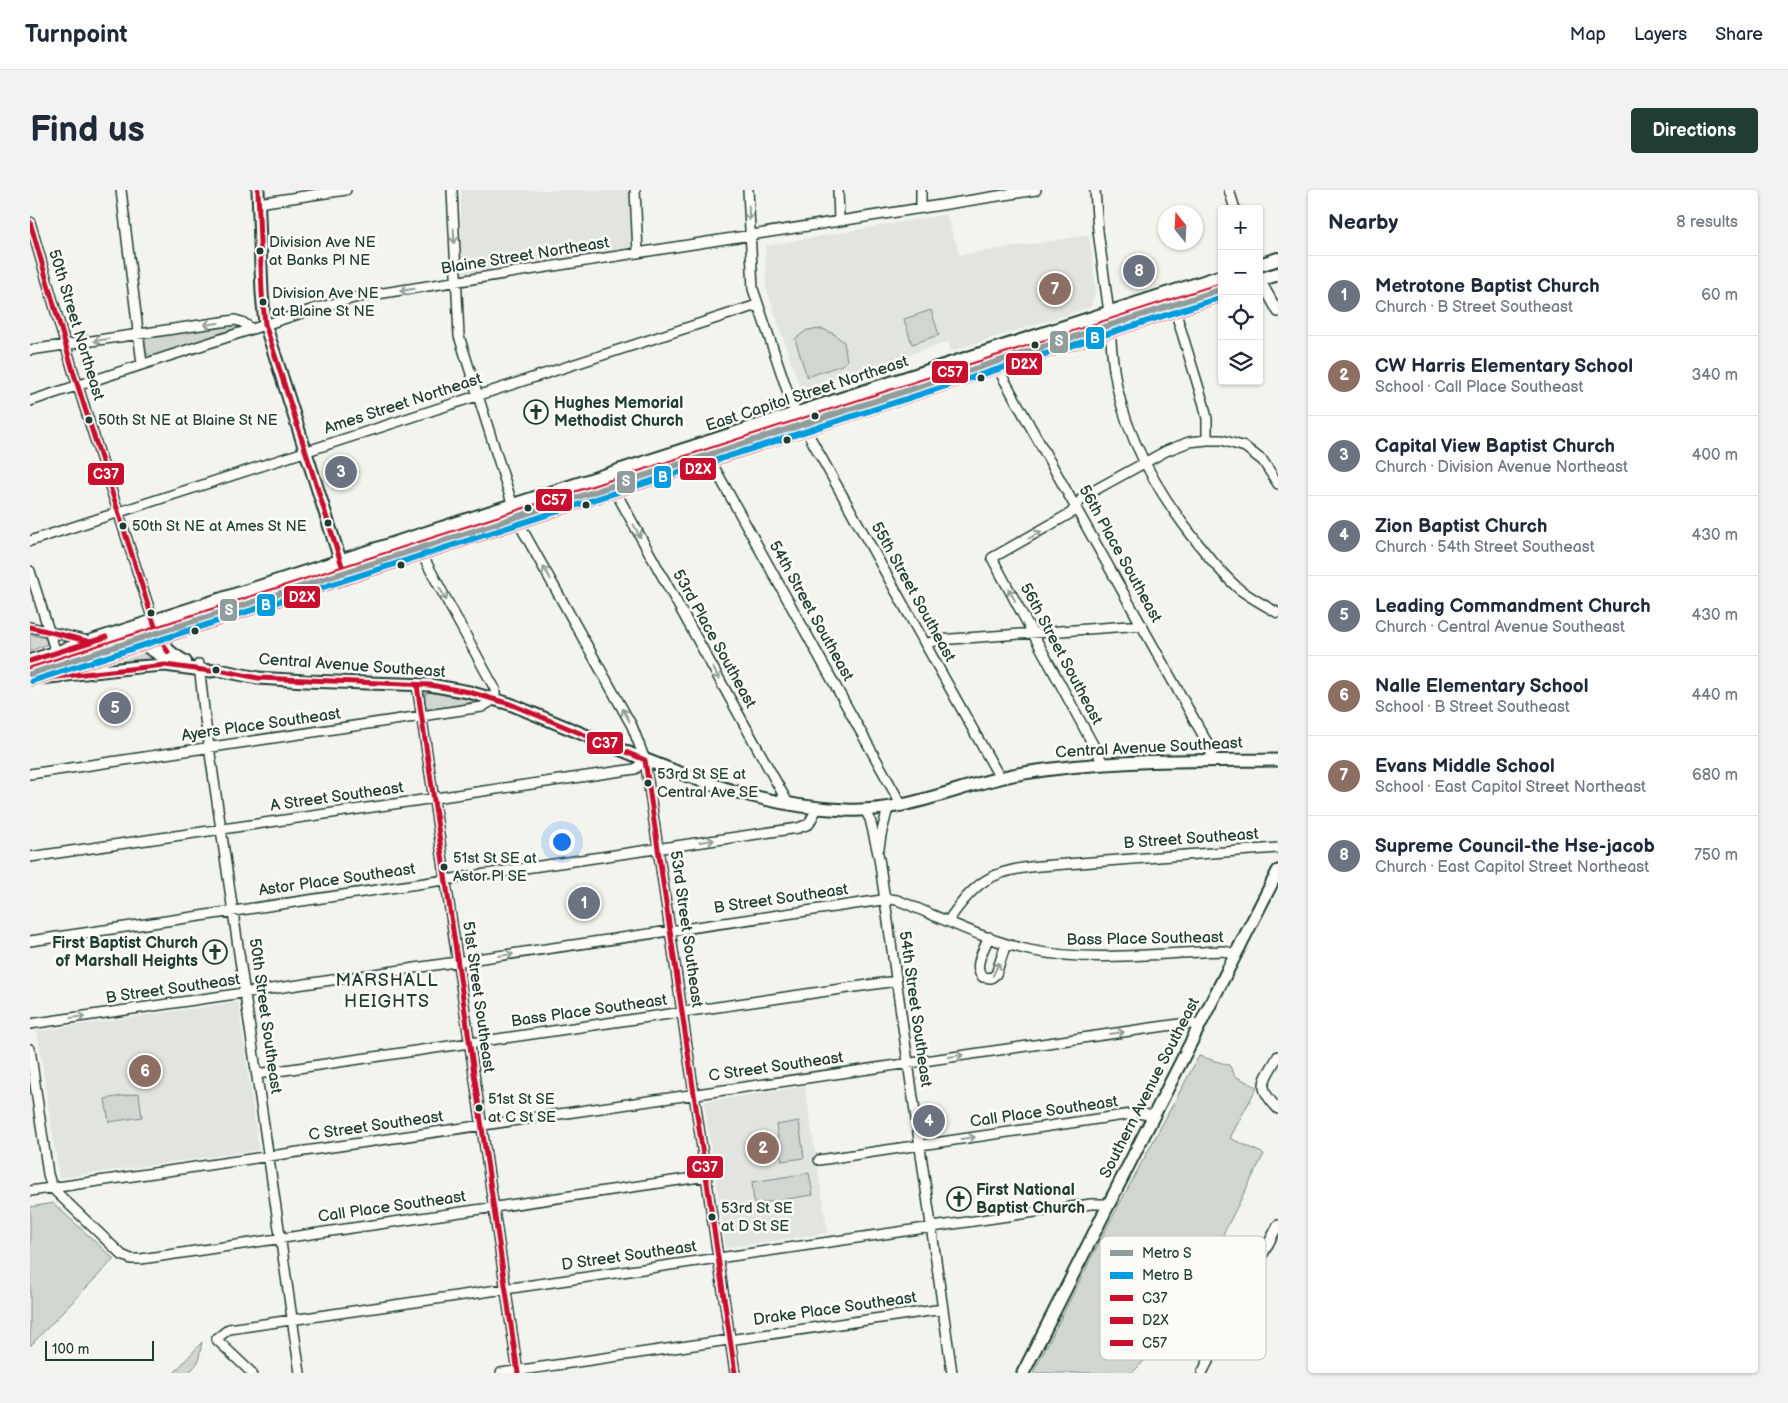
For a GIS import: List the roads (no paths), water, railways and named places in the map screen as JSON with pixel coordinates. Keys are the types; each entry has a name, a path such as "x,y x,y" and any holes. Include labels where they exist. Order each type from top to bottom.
{"main road":[{"path":"258,190 265,324 345,575"},
{"path":"1263,264 1278,259"},
{"path":"1263,278 1278,274"},
{"name":"East Capitol Street Northeast","path":"30,662 513,506 800,421 1109,313 1218,277"},
{"path":"30,678 709,458 800,421 996,365 1218,293"},
{"path":"115,634 130,636 168,660 185,662"},
{"path":"158,636 169,653 199,667"},
{"name":"Central Avenue Southeast","path":"30,678 165,666 199,667 258,678 417,684 456,690 495,699 712,786 789,805 817,808 865,810 902,806 1000,778 1047,769 1103,763 1278,760"},
{"name":"Southern Avenue Southeast","path":"1023,1373 1278,871"}],"street":[{"path":"121,190 142,364"},
{"path":"258,203 346,190"},
{"name":"53rd Street Southeast","path":"452,190 458,336 513,506 518,519 632,726 645,760 735,1373"},
{"path":"635,190 638,253"},
{"name":"55th Street Southeast","path":"748,190 751,275 757,305 774,358 800,421 1000,778"},
{"path":"838,190 839,221"},
{"path":"921,190 922,208"},
{"name":"Blaine Street Northeast","path":"30,401 265,324 358,297 922,208 1003,193 1036,190"},
{"path":"1095,190 1099,240 1109,313"},
{"path":"1229,190 1234,205"},
{"name":"50th Street Northeast","path":"30,222 65,345 158,636"},
{"path":"1263,286 1278,312"},
{"name":"Ames Street Northeast","path":"30,540 757,305"},
{"path":"1174,307 1203,401 1207,420 1207,440"},
{"path":"30,350 235,320 242,322 252,329"},
{"path":"1110,328 1114,371 1120,399 1132,434 1164,496 1185,527 1216,566 1238,588 1278,613"},
{"name":"56th Place Southeast","path":"996,365 1209,746 1213,760"},
{"path":"1076,507 1084,496 1146,462 1182,444 1207,440 1229,442 1246,447 1263,462 1278,484"},
{"name":"54th Street Southeast","path":"709,458 902,806"},
{"name":"53rd Place Southeast","path":"614,488 789,805"},
{"name":"56th Street Southeast","path":"1076,507 1071,513 992,558 1103,763"},
{"path":"420,551 495,688 495,699"},
{"path":"30,570 56,653"},
{"path":"925,644 938,640 1142,625"},
{"path":"30,627 91,642"},
{"name":"50th Street Southeast","path":"199,667 300,1373"},
{"name":"51st Street Southeast","path":"417,684 518,1372"},
{"name":"Ayers Place Southeast","path":"30,774 478,708 495,699"},
{"name":"A Street Southeast","path":"30,858 635,769 645,760"},
{"name":"Astor Place Southeast","path":"30,941 801,828 809,824 817,808"},
{"name":"54th Street Southeast","path":"878,858 881,835 888,808"},
{"name":"54th Street Southeast","path":"865,810 870,820 878,858 952,1373"},
{"name":"B Street Southeast","path":"948,921 964,899 977,886 989,878 1010,870 1040,866 1278,848"},
{"name":"B Street Southeast","path":"30,1024 884,899"},
{"name":"Bass Place Southeast","path":"884,899 897,900 1006,944 1030,950 1074,956 1223,951 1236,954"},
{"path":"989,937 978,965 979,972 984,978 991,978 996,974 1006,944"},
{"name":"Bass Place Southeast","path":"257,1074 896,981"},
{"name":"C Street Southeast","path":"30,1191 1187,1023 1200,1026"},
{"path":"30,1048 34,1108 52,1188"},
{"path":"1278,1056 1264,1084 1264,1092 1278,1109"},
{"name":"Call Place Southeast","path":"819,1160 1138,1113 1154,1116"},
{"name":"Call Place Southeast","path":"52,1188 122,1255 131,1259 141,1259 707,1176"},
{"name":"D Street Southeast","path":"252,1373 216,1339 229,1329 1091,1204 1109,1204"},
{"path":"1266,1248 1278,1225"},
{"name":"Drake Place Southeast","path":"501,1373 943,1309"},
{"path":"1202,1373 1209,1360"}],"metro line":[{"name":"S","path":"30,674 1218,290"},
{"name":"B","path":"32,681 1218,298"}],"place":[{"name":"Division Ave NE at Banks Pl NE","path":"260,251"},
{"name":"Supreme Council-the Hse-jacob","path":"1139,271"},
{"name":"Evans Middle School","path":"1055,289"},
{"name":"Division Ave NE at Blaine St NE","path":"263,302"},
{"name":"Hughes Memorial Methodist Church","path":"536,412"},
{"name":"50th St NE at Blaine St NE","path":"89,420"},
{"name":"Capital View Baptist Church","path":"341,472"},
{"name":"50th St NE at Ames St NE","path":"123,526"},
{"name":"Leading Commandment Church","path":"115,708"},
{"name":"53rd St SE at Central Ave SE","path":"648,783"},
{"name":"51st St SE at Astor Pl SE","path":"444,867"},
{"name":"Metrotone Baptist Church","path":"584,903"},
{"name":"First Baptist Church of Marshall Heights","path":"215,952"},
{"name":"Nalle Elementary School","path":"145,1071"},
{"name":"51st St SE at C St SE","path":"479,1108"},
{"name":"Zion Baptist Church","path":"929,1121"},
{"name":"CW Harris Elementary School","path":"763,1148"},
{"name":"First National Baptist Church","path":"959,1199"},
{"name":"53rd St SE at D St SE","path":"712,1217"}],"district":[{"name":"MARSHALL HEIGHTS","path":"387,990"}]}
